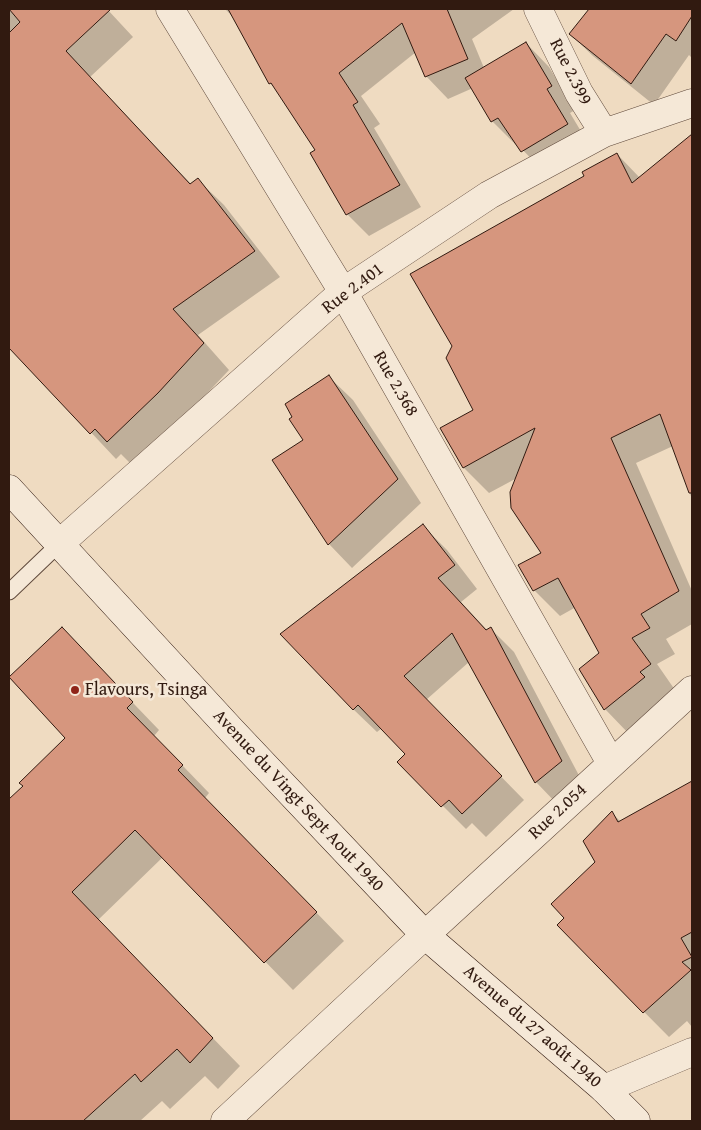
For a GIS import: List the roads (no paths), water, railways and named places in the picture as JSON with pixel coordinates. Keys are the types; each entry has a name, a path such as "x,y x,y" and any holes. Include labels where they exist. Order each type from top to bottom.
{"street":[{"name":"Rue 2.368","path":"170,9 343,292 611,764"},
{"name":"Rue 2.399","path":"538,9 579,93 604,133"},
{"name":"Rue 2.401","path":"59,544 343,292 489,195 604,133 692,103"},
{"name":"Avenue du Vingt Sept Aout 1940","path":"9,489 425,935"},
{"name":"Rue 2.054","path":"225,1121 692,690"},
{"name":"Avenue du 27 août 1940","path":"425,935 604,1089 636,1121"},
{"path":"604,1089 692,1052"}],"lane":[{"path":"9,592 59,544"}],"place":[{"name":"Flavours, Tsinga","path":"75,690"}]}
